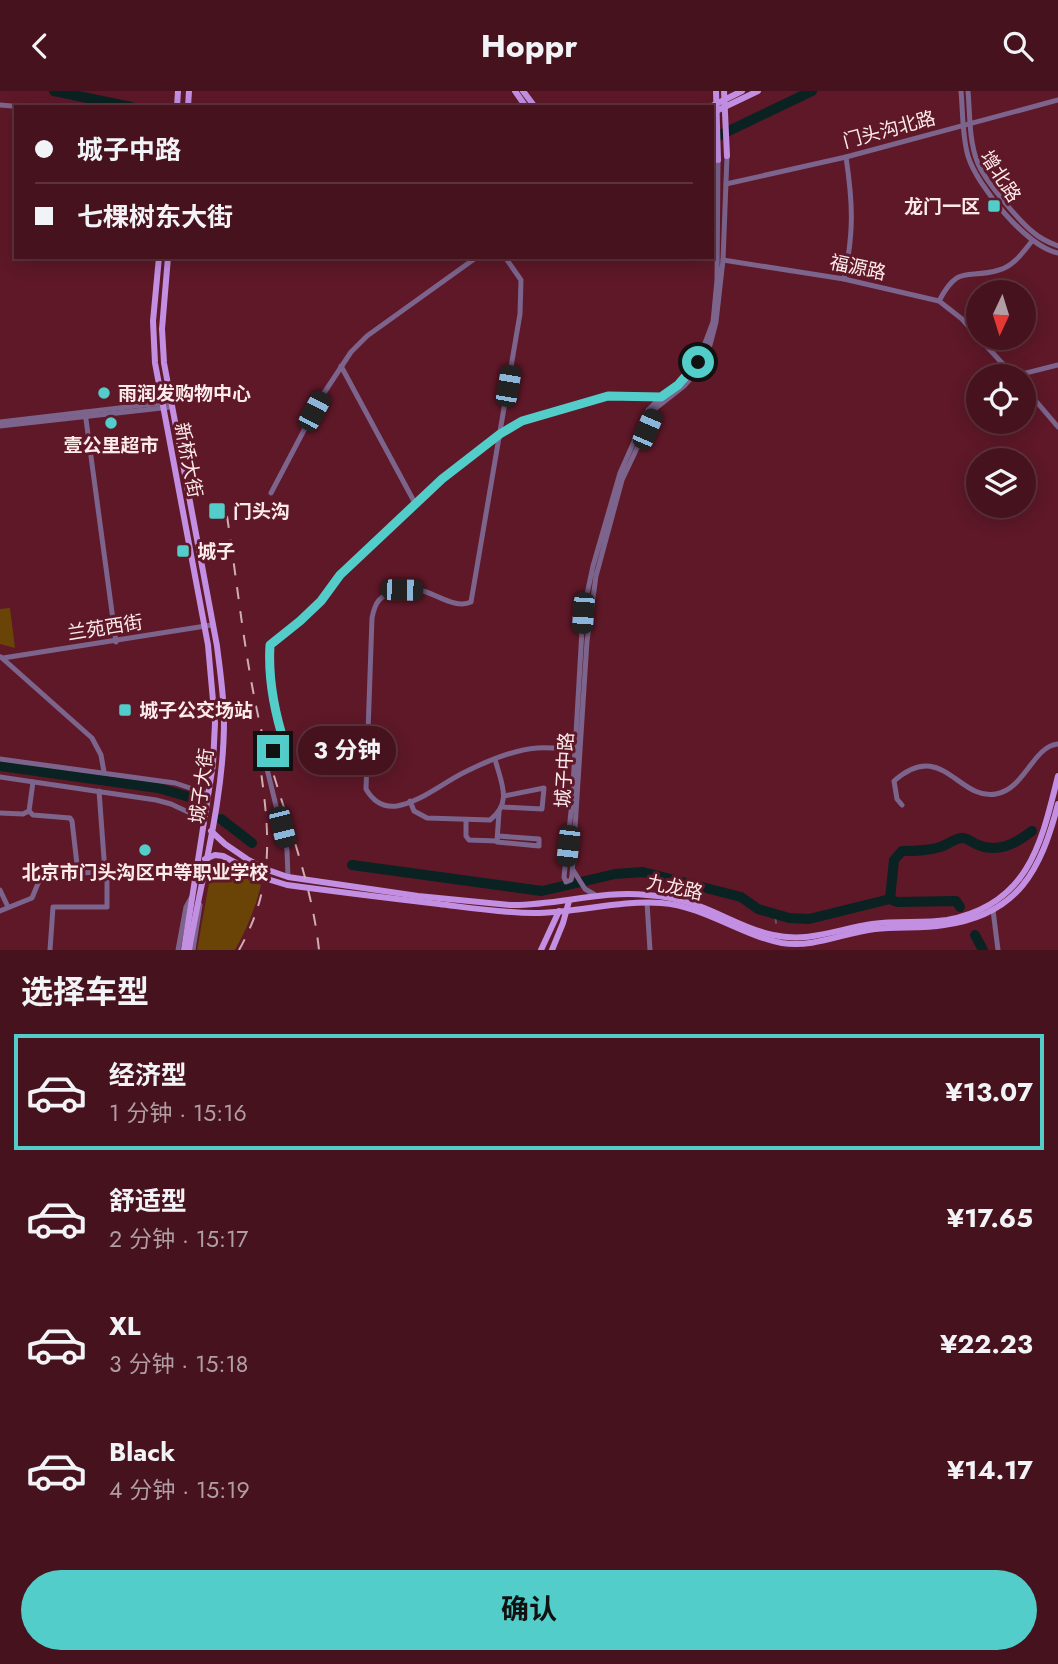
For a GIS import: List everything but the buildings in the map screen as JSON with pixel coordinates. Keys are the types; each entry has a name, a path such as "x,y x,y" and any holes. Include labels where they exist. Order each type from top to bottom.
{"main road":[{"path":"716,91 720,106"},
{"path":"718,160 717,123 724,91"},
{"path":"720,106 742,91"},
{"path":"720,106 758,91"},
{"name":"城子中路","path":"720,106 726,118 727,156"},
{"name":"新桥大街","path":"159,259 153,341 209,626"},
{"name":"新桥大街","path":"166,405 162,329 169,259"},
{"name":"城子大街","path":"186,950 215,723 209,626"},
{"name":"城子大街","path":"195,896 211,831 222,765 223,691 209,626"},
{"name":"九龙路","path":"211,831 247,859 288,877 405,894 510,905 534,906 614,894 649,895 698,905 769,935 803,938 874,923 947,920 969,914 1004,895 1031,865 1040,845 1058,776"},
{"name":"九龙路","path":"205,859 215,855 223,856 264,878 287,885 491,911 567,912 647,902 685,908 765,939 798,944 825,941 869,930 961,923 993,910 1018,891 1039,864 1058,804"},
{"path":"552,950 569,901"},
{"path":"541,950 561,902"}],"street":[{"name":"增北路","path":"961,91 972,167 998,204 1048,251 1058,253"},
{"name":"增北路","path":"968,91 974,151 978,164 1034,239 1058,246"},
{"name":"门头沟北路","path":"726,184 846,157 1058,100"},
{"name":"城子中路","path":"577,750 573,870 571,880 566,882 564,877 587,641 599,565 622,480 656,408 698,362 713,322 727,156"},
{"path":"844,279 853,225 853,200 846,157"},
{"name":"城子中路","path":"718,160 720,259"},
{"path":"939,301 947,286 956,277 1008,267 1034,239"},
{"path":"271,493 322,395 351,352 367,336 474,259"},
{"path":"506,259 520,280 520,314 471,602 456,603 420,590 402,590 384,594 374,604 366,789 372,800 383,805 397,806 495,759 537,748 577,750"},
{"name":"福源路","path":"720,259 844,279 939,301 966,323"},
{"name":"福源路","path":"991,350 1003,364"},
{"path":"1036,369 1058,365"},
{"path":"341,366 416,505"},
{"path":"288,877 287,850 265,761 265,756 285,745 269,663 270,645 307,615 340,575 442,479 500,434 522,421 608,396 664,397"},
{"path":"1036,401 1058,428"},
{"path":"0,424 166,405"},
{"path":"85,414 116,642"},
{"name":"兰苑西街","path":"1,657 116,642 209,626"},
{"path":"1,657 92,739 101,755 104,772"},
{"path":"902,805 897,799 894,781 917,768 934,766 975,790 985,794 997,794 1015,784 1043,752 1058,744"},
{"path":"0,758 175,783 208,794"},
{"path":"495,759 504,796 497,839"},
{"path":"0,778 171,804 203,819"},
{"path":"29,811 33,782"},
{"path":"410,800 414,811 420,816 466,821 490,820 500,810 542,809 544,788 504,796"},
{"path":"50,950 53,908 107,907 107,873 99,791"},
{"path":"0,813 23,814 29,811"},
{"path":"29,811 33,815 70,818 78,873"},
{"path":"466,821 466,837 469,840 497,839 539,839 539,846 497,839"},
{"path":"478,821 498,824"},
{"path":"573,870 585,889 597,897"},
{"path":"0,911 32,898 36,894 38,881 51,874 105,871"},
{"path":"0,890 8,907"},
{"path":"647,902 650,950"},
{"path":"993,910 998,950"}],"shaded area":[{"path":"10,608 15,648 0,644 0,609"},
{"path":"223,867 261,885 256,902 235,950 197,950 211,872"}],"waterway":[{"name":"门头沟","path":"54,91 121,105"},
{"name":"门头沟","path":"714,138 812,91"},
{"path":"0,766 158,788 193,798"},
{"path":"221,819 252,843"},
{"path":"890,899 894,860 902,851 921,851 963,838 984,847 998,848 1019,840 1032,831"},
{"path":"352,865 542,891 615,874 643,872 741,897 758,909 789,918 809,919 890,899 897,902 956,901 960,907"},
{"path":"775,914 776,923"},
{"path":"975,935 983,950"}],"railway":[{"path":"227,516 256,706 309,895 319,950"},
{"path":"239,950 261,898 265,872 267,822 257,742"}],"place":[{"name":"龙门一区","path":"994,206"},
{"name":"雨润发购物中心","path":"104,393"},
{"name":"壹公里超市","path":"111,423"},
{"name":"门头沟","path":"217,511"},
{"name":"城子","path":"183,551"},
{"name":"城子公交场站","path":"125,710"},
{"name":"北京市门头沟区中等职业学校","path":"145,850"}],"route":[{"path":"273,751 285,745 269,663 270,645 321,601 340,575 442,479 468,457 522,421 555,409 608,396 661,397 678,385 698,362"}]}
